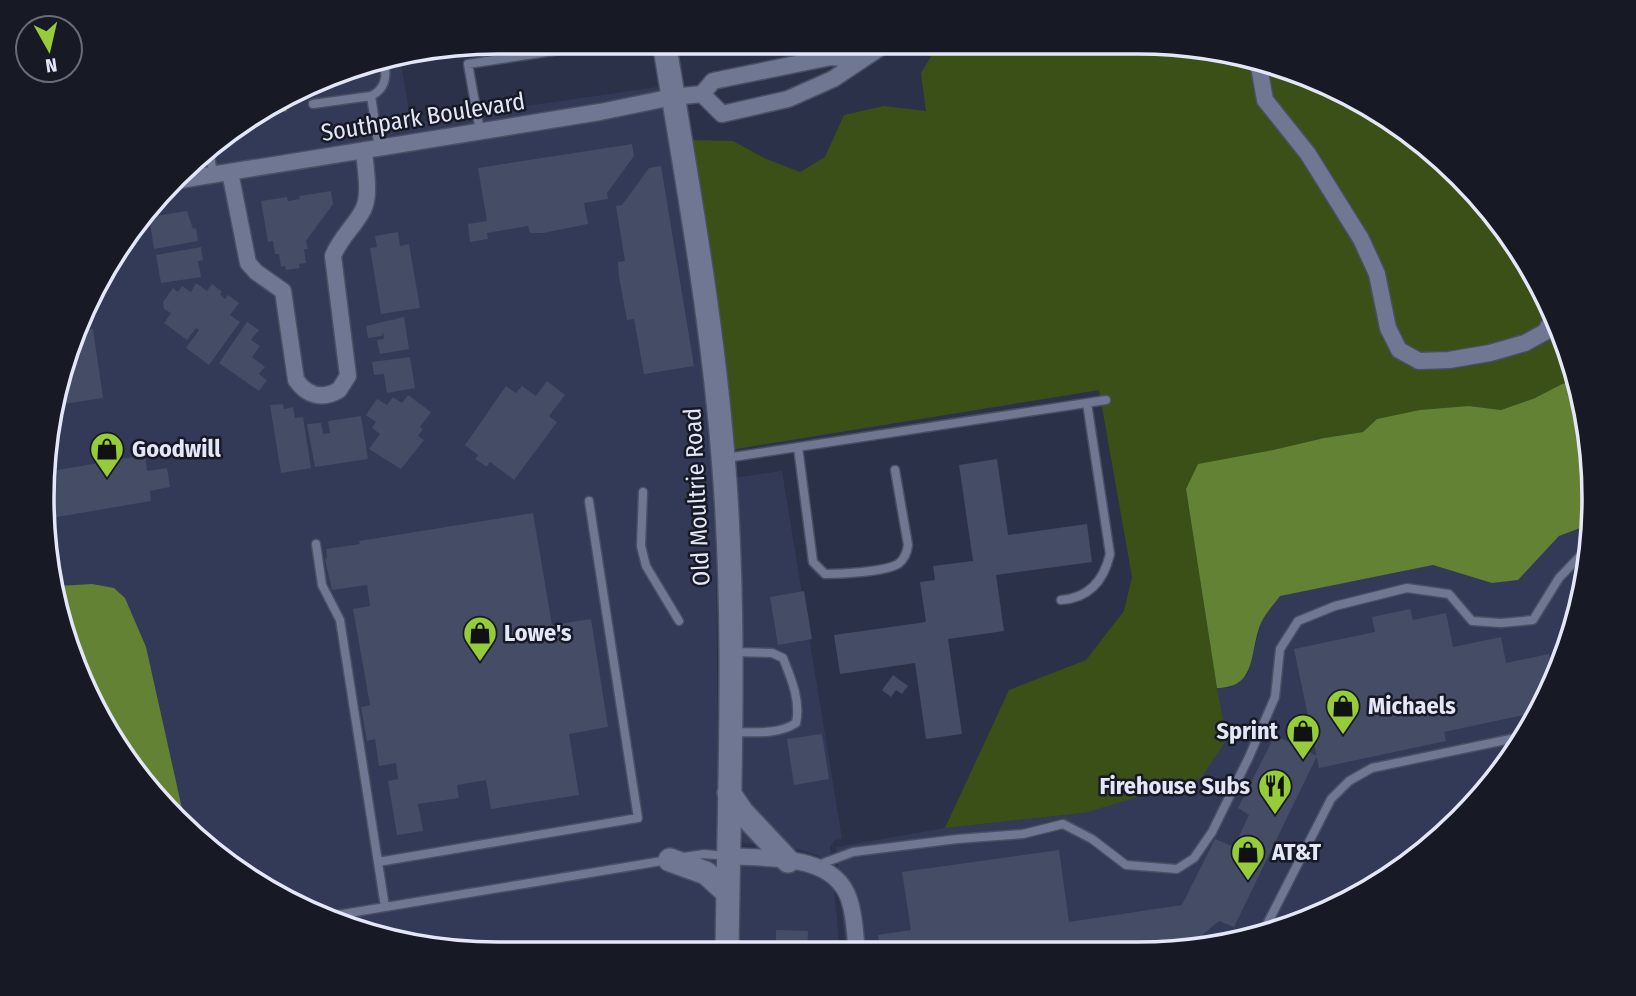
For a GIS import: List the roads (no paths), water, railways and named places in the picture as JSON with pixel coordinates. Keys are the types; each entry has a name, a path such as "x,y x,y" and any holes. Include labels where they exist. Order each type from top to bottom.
{"main road":[{"name":"Old Moultrie Road","path":"666,54 715,372 723,459 731,732 727,942"},
{"path":"729,793 742,812 788,861"},
{"path":"670,860 706,873 728,893"}],"street":[{"path":"860,60 831,57 713,81 702,94 722,114 788,99 834,79 870,54"},
{"path":"1260,71 1265,100 1308,154 1361,239 1377,274 1388,328 1399,349 1419,361 1449,360 1490,353 1525,343 1545,332 1548,328"},
{"name":"Southpark Boulevard","path":"190,178 702,94"},
{"path":"230,172 248,263 283,291 296,380 305,391 321,396 339,390 348,376 332,256 337,244 365,208 372,149"},
{"path":"728,856 818,865 839,882 848,896 856,942"}],"lane":[{"path":"480,131 468,64 534,54"},
{"path":"313,104 371,96 383,85 385,69"},
{"path":"371,96 372,149"},
{"path":"211,159 213,174"},
{"path":"723,459 1106,400"},
{"path":"1061,600 1082,596 1094,587 1107,569 1110,554 1087,403"},
{"path":"797,447 813,562 825,574 885,568 897,564 906,555 908,545 895,470"},
{"path":"643,492 641,546 646,566 679,621"},
{"path":"377,862 638,818 589,501"},
{"path":"316,544 322,585 340,620 385,907"},
{"path":"818,865 853,852 1023,834 1063,824 1092,839 1126,865 1177,869 1194,858 1212,832 1250,757 1275,697 1280,649 1298,621 1335,606 1406,589 1450,594 1472,621 1500,623 1533,620 1559,578 1577,560"},
{"path":"730,652 772,653 783,658 792,680 798,712 796,723 789,728 766,732 731,732"},
{"path":"1268,922 1331,799 1349,781 1371,768 1511,739"},
{"path":"344,914 704,854 728,856"}],"place":[{"name":"Goodwill","path":"107,479"},
{"name":"Lowe's","path":"480,663"},
{"name":"Michaels","path":"1343,736"},
{"name":"Sprint","path":"1303,761"},
{"name":"Firehouse Subs","path":"1275,816"},
{"name":"AT&T","path":"1248,882"}]}
